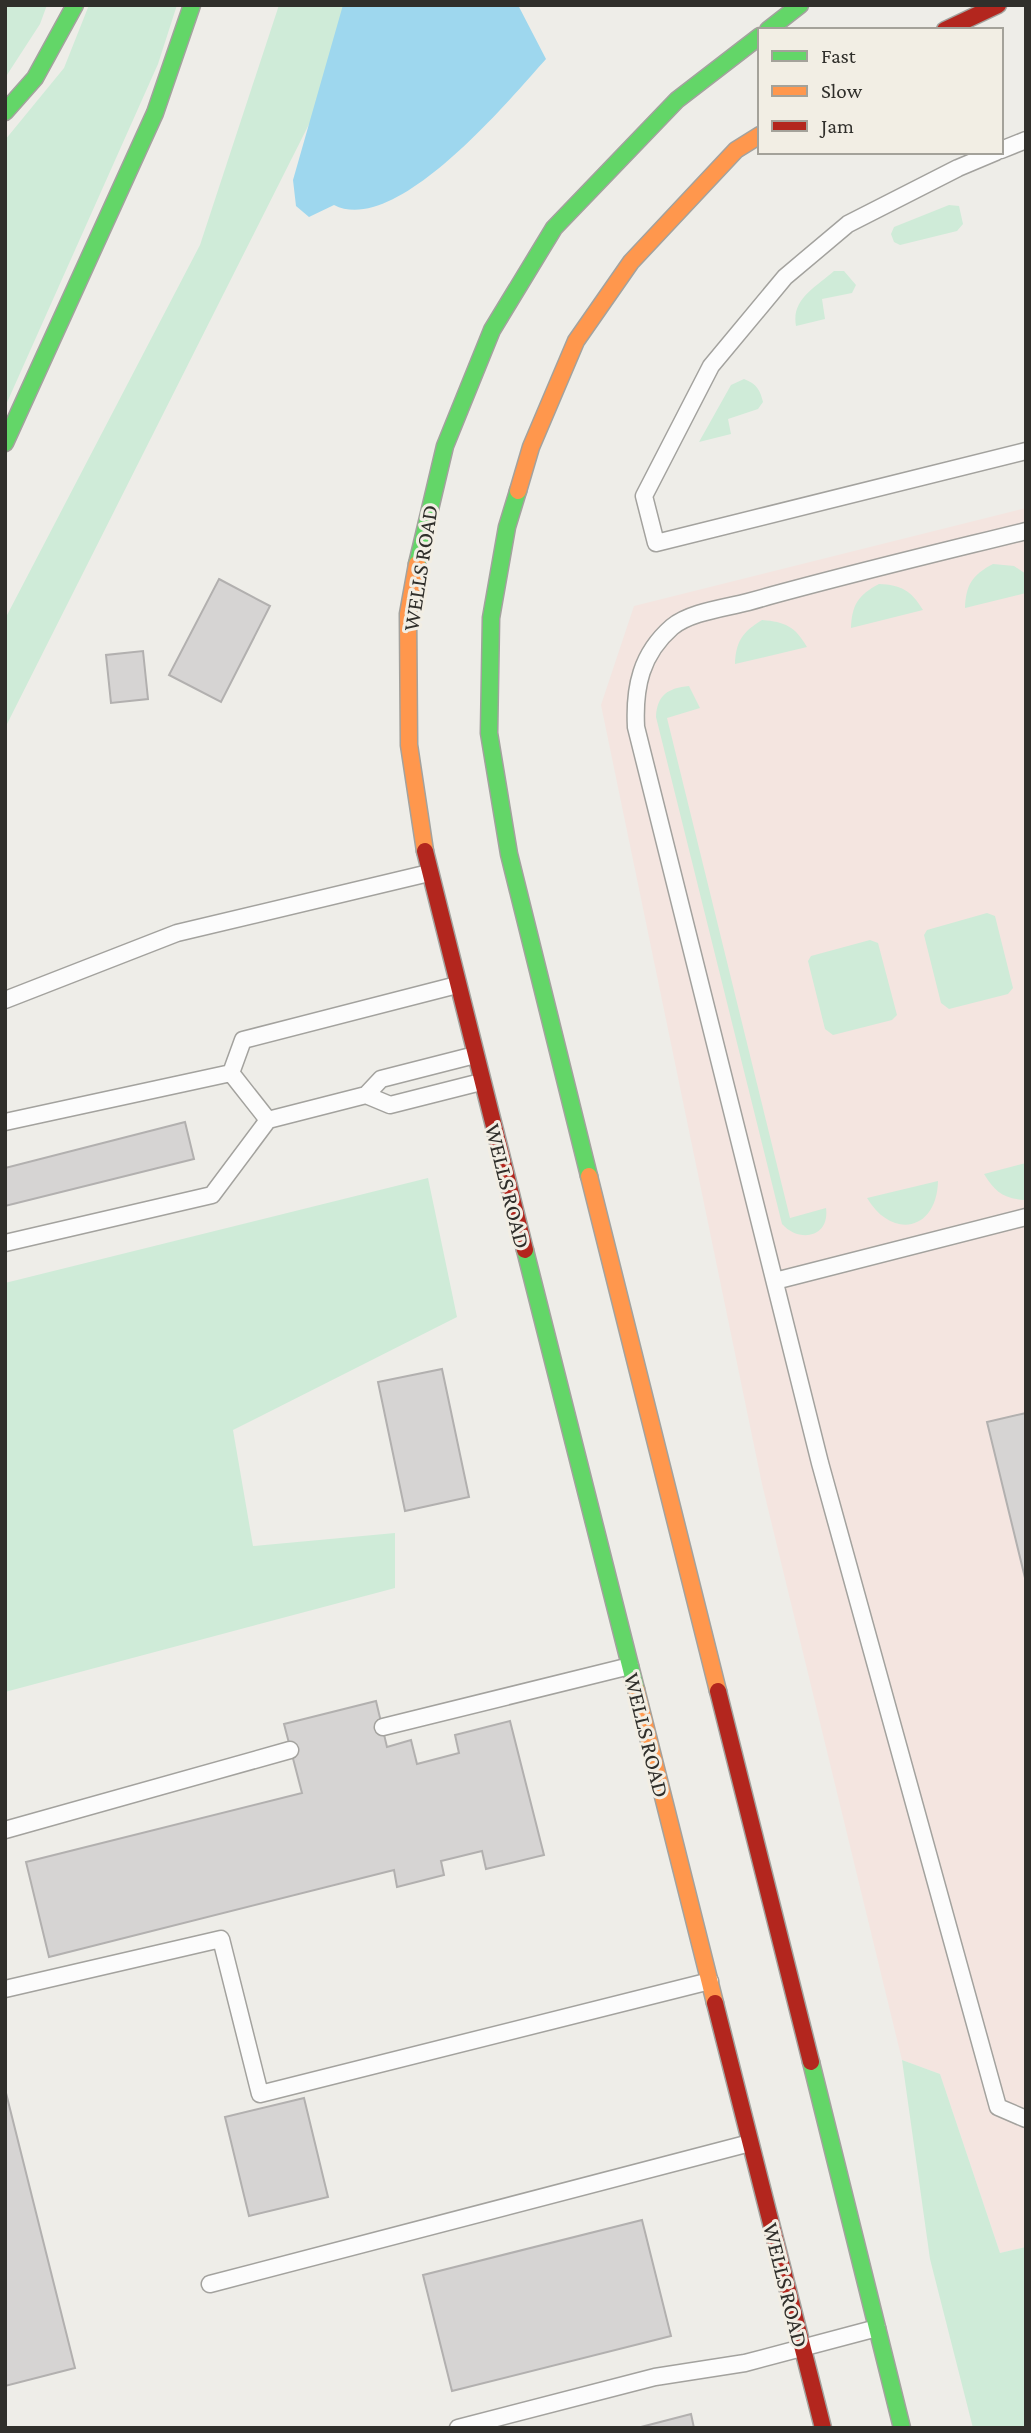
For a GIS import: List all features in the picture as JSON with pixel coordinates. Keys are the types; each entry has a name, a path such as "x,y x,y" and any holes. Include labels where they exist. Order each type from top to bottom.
{"main road":[{"path":"5,112 35,78 75,5"},
{"path":"5,443 155,113 192,5"},
{"path":"771,28 800,5"},
{"path":"949,28 998,5"},
{"name":"WELLS ROAD","path":"758,38 677,100 554,229 492,330 444,446 425,522 408,614 409,745 429,873 823,2428"},
{"path":"758,136 736,150 631,262 576,341 531,447 507,527 491,618 489,733 509,854 902,2428"}],"lane":[{"path":"1003,149 1026,140"},
{"path":"991,154 848,224 785,277 711,366 644,496 656,543 1026,451"},
{"path":"1026,531 813,583 675,625 656,643 641,668 634,695 636,727 820,1463 998,2107 1026,2119"},
{"path":"5,1000 177,933 429,873"},
{"path":"231,1073 243,1040 457,985"},
{"path":"5,1243 212,1195 268,1120 366,1095 381,1079 475,1055"},
{"path":"231,1073 268,1120"},
{"path":"5,1122 231,1073"},
{"path":"366,1095 390,1105 482,1082"},
{"path":"775,1280 1026,1217"},
{"path":"383,1727 630,1666"},
{"path":"5,1830 290,1750"},
{"path":"5,1989 221,1939 260,2094 710,1981"},
{"path":"210,2284 750,2143"},
{"path":"458,2428 655,2376 745,2363 877,2328"}],"shaded area":[{"path":"1026,508 1026,2247 1000,2253 940,2074 902,2060 762,1484 601,705 634,606"}],"green space":[{"path":"5,5 47,5 40,24 5,78"},
{"path":"89,5 177,5 158,64 5,407 5,140 64,68"},
{"path":"279,5 369,5 5,728 5,619 200,245"},
{"path":"949,205 959,206 963,224 957,231 900,245 894,242 891,234 894,227"},
{"path":"834,271 844,271 856,285 852,293 822,299 825,319 796,326 795,317 801,301"},
{"path":"744,379 755,385 759,391 763,402 758,409 728,419 731,434 699,442 731,385"},
{"path":"993,564 1014,566 1026,574 1026,593 965,608 972,582 980,572"},
{"path":"879,584 905,590 923,610 851,628 857,602"},
{"path":"762,620 789,626 807,647 735,664 741,638"},
{"path":"689,686 700,708 667,718 790,1218 826,1208 823,1226 812,1234 797,1234 782,1224 656,717 659,703 665,694"},
{"path":"987,913 995,916 1013,988 1008,994 949,1009 941,1003 924,935 927,930"},
{"path":"870,940 878,943 897,1015 892,1020 833,1035 825,1029 808,961 811,956"},
{"path":"1026,1163 1026,1200 1001,1193 984,1174"},
{"path":"428,1178 457,1317 233,1430 253,1546 395,1533 395,1588 5,1692 5,1283"},
{"path":"938,1181 936,1198 930,1211 912,1224 888,1220 867,1198"},
{"path":"902,2060 940,2074 1000,2253 1026,2247 1026,2428 973,2428 930,2259"}],"water":[{"path":"343,5 518,5 546,59 479,132 419,184 388,201 359,210 334,205 309,217 296,206 293,180"}],"building":[{"path":"219,579 270,606 221,702 169,675"},
{"path":"143,651 148,699 111,703 106,655"},
{"path":"185,1122 194,1159 5,1206 5,1168"},
{"path":"442,1369 469,1497 405,1511 378,1382"},
{"path":"1026,1413 1026,1582 987,1422"},
{"path":"376,1701 387,1747 411,1740 417,1764 459,1753 455,1735 510,1721 544,1855 486,1869 482,1851 441,1861 444,1875 397,1887 394,1870 49,1957 26,1862 302,1793 284,1724"},
{"path":"5,2089 75,2368 5,2386"},
{"path":"304,2098 328,2197 249,2216 225,2117"},
{"path":"642,2220 671,2336 452,2391 423,2275"},
{"path":"691,2414 694,2428 637,2428"}],"traffic: fast":[{"path":"5,112 35,78 75,5"},
{"path":"5,443 155,113 192,5"},
{"path":"771,28 800,5"},
{"path":"417,564 445,446 492,330 554,228 677,100 758,38"},
{"path":"518,491 507,527 491,618 489,733 509,854 589,1176"},
{"path":"525,1250 636,1689"},
{"path":"811,2062 902,2428"}],"traffic: slow":[{"path":"518,491 531,447 576,341 631,262 736,150 758,136"},
{"path":"417,564 408,614 409,745 425,851"},
{"path":"589,1176 718,1691"},
{"path":"636,1689 715,2003"}],"traffic: jam":[{"path":"949,28 998,5"},
{"path":"425,851 525,1250"},
{"path":"718,1691 811,2062"},
{"path":"715,2003 823,2428"}]}
